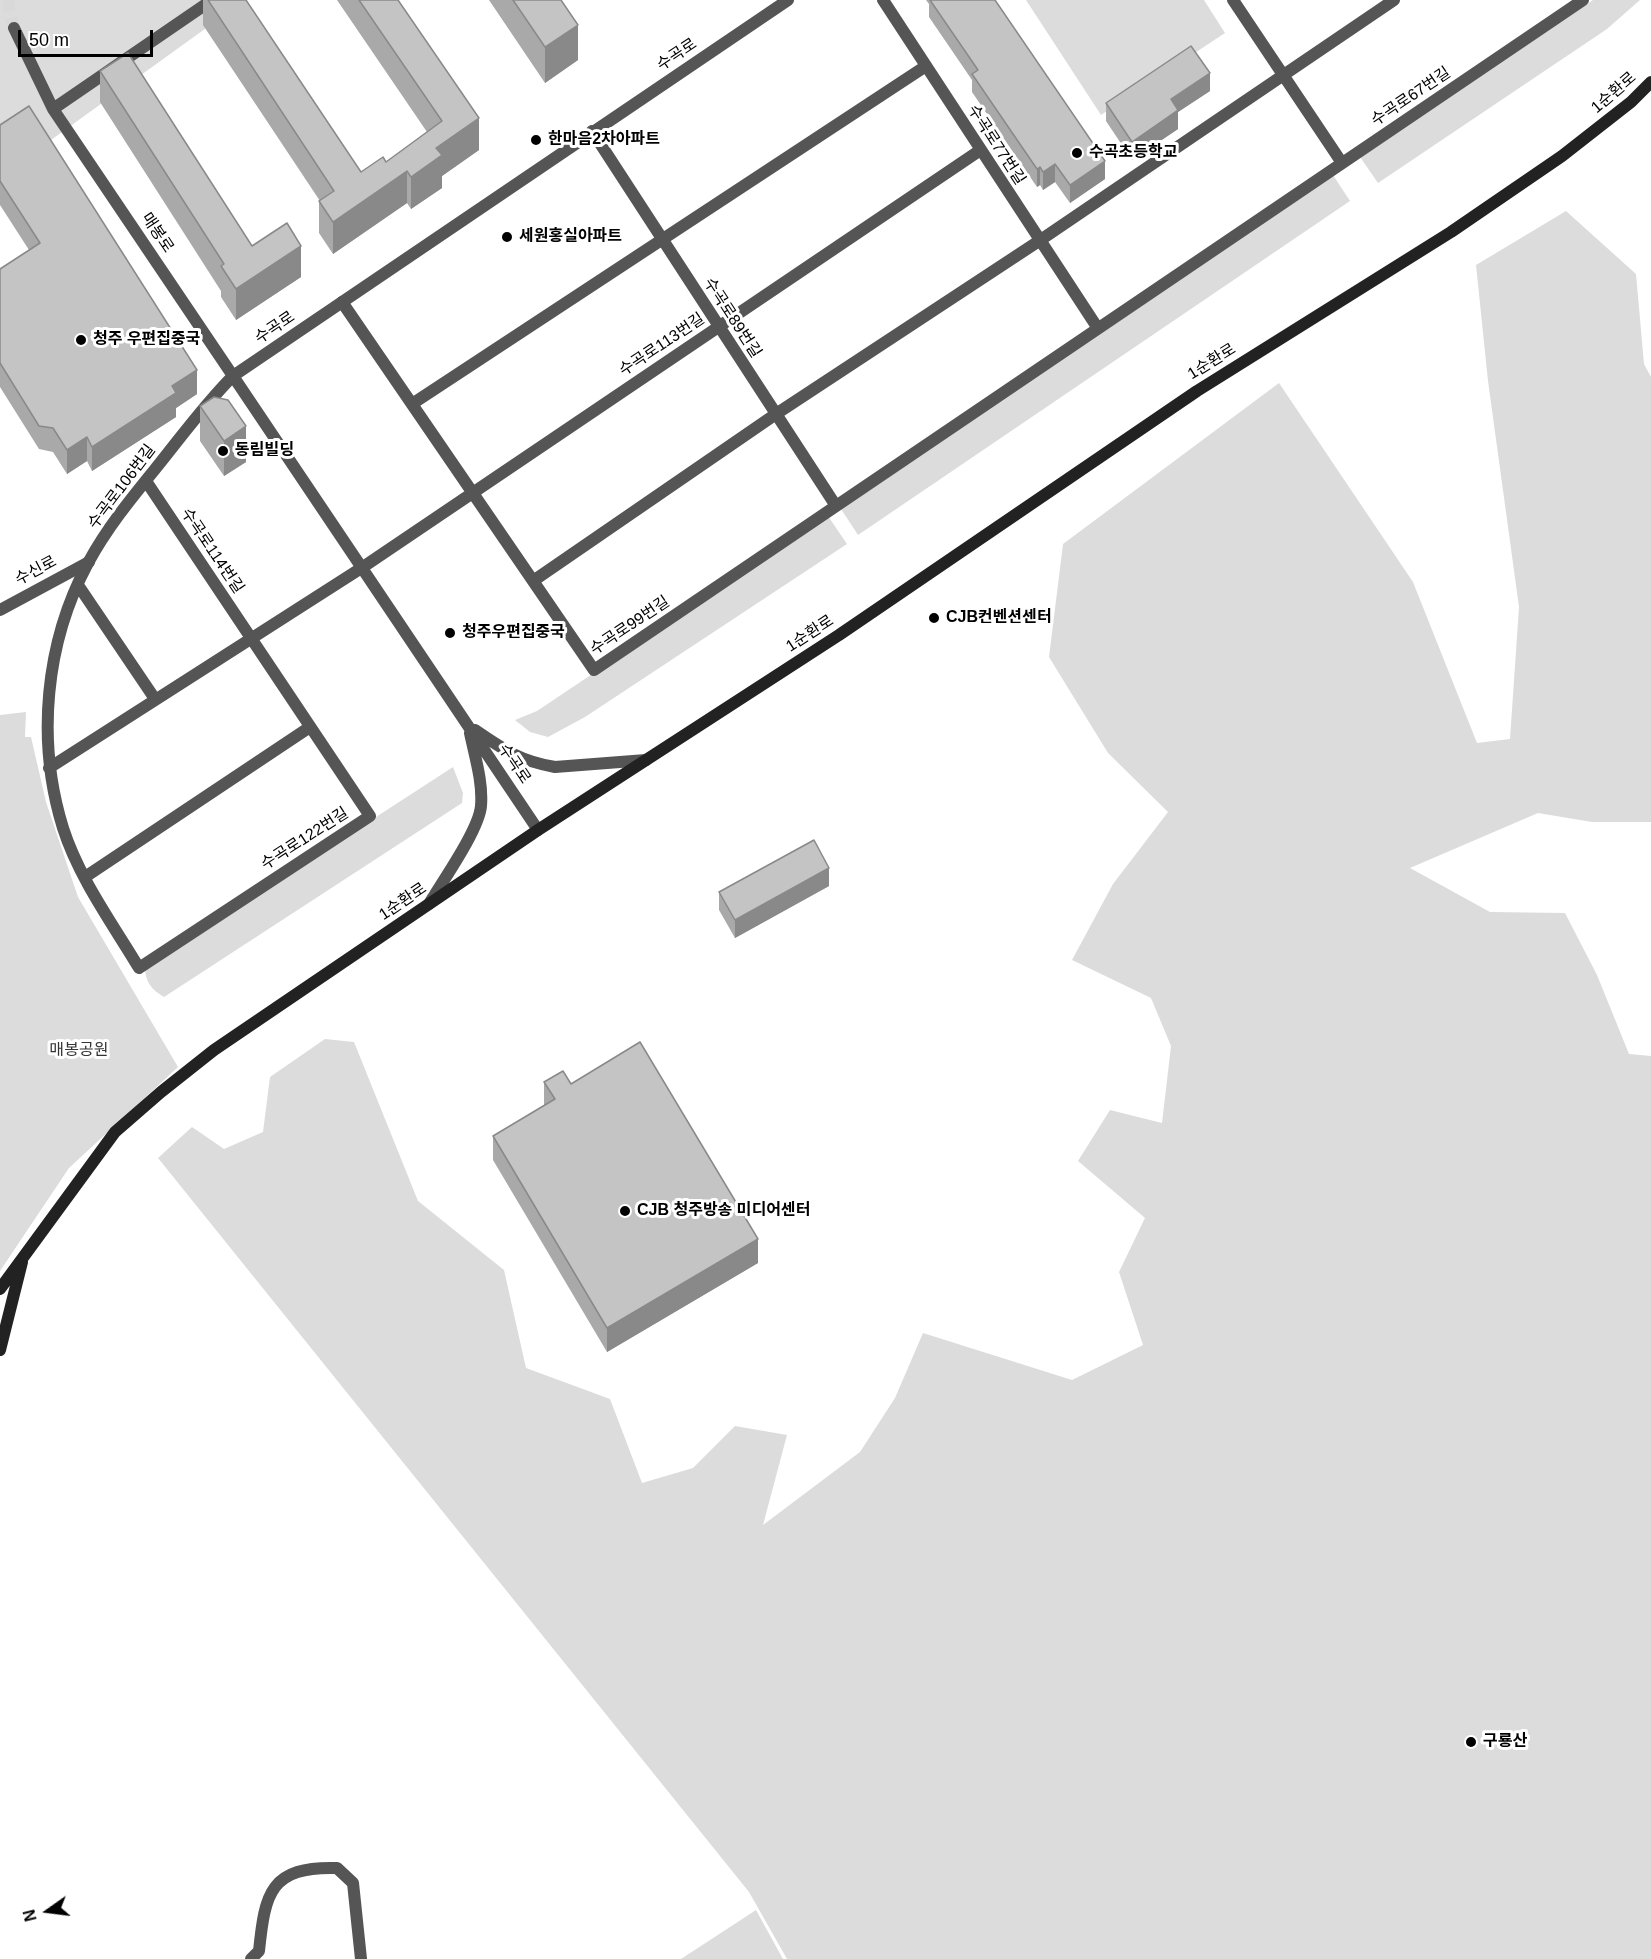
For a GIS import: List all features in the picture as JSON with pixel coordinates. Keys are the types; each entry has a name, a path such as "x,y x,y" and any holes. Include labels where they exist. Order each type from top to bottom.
{"main road":[{"name":"1순환로","path":"0,1288 115,1132 214,1050 538,830 848,628 1197,391 1451,232 1562,156 1631,102 1651,82"},
{"name":"1순환로","path":"0,1350 24,1255"},
{"path":"0,1279 24,1255"}],"street":[{"path":"53,109 212,0"},
{"name":"수곡로","path":"538,830 233,376 788,0"},
{"name":"수곡로77번길","path":"883,0 979,151 1097,327"},
{"path":"1233,0 1342,163"},
{"path":"533,581 776,414 1040,241 1394,0"},
{"name":"수곡로67번길","path":"1097,327 1583,0"},
{"name":"매봉로","path":"14,28 53,109 233,376"},
{"path":"412,404 926,66"},
{"name":"수곡로89번길","path":"592,131 836,506"},
{"name":"수곡로113번길","path":"363,567 979,151"},
{"name":"수곡로99번길","path":"342,302 594,670 836,506"},
{"path":"836,506 1097,327"},
{"name":"수곡로106번길","path":"140,968 84,877 64,829 49,768 48,694 60,637 78,585 89,562 122,509 209,400 233,376"},
{"name":"수곡로114번길","path":"146,481 250,639"},
{"name":"수신로","path":"0,610 89,562"},
{"path":"49,768 363,567"},
{"path":"78,585 155,699"},
{"name":"수곡로122번길","path":"140,968 370,816 250,639"},
{"path":"469,726 512,756 542,765 555,767 646,760"},
{"path":"429,904 471,832 481,807 480,775 469,726"},
{"path":"84,877 310,727"},
{"path":"251,1959 259,1951 263,1909 276,1886 295,1871 337,1868 353,1883 361,1959"}],"green space":[{"path":"0,0 245,0 51,140 0,157"},
{"path":"1026,0 1204,0 1225,33 1101,115"},
{"path":"1593,0 1640,0 1607,29 1378,183 1360,157"},
{"path":"1333,175 1350,201 858,535 841,509"},
{"path":"1566,211 1636,274 1644,364 1651,377 1651,822 1592,822 1538,813 1410,868 1490,912 1565,913 1597,975 1629,1054 1651,1056 1651,1959 787,1959 749,1892 158,1158 192,1127 224,1149 263,1132 270,1077 325,1039 354,1042 418,1201 504,1270 526,1368 610,1399 642,1483 693,1468 735,1426 787,1435 763,1525 860,1452 895,1398 923,1333 1072,1380 1143,1345 1119,1272 1145,1218 1078,1161 1110,1110 1162,1123 1171,1046 1151,998 1072,960 1113,884 1168,812 1108,753 1049,657 1063,544 1279,383 1413,582 1477,743 1510,739 1519,607 1488,381 1476,265"},
{"path":"828,516 847,544 585,717 548,737 530,732 515,720 537,711"},
{"name":"매봉공원","path":"26,712 25,737 31,737 46,802 78,897 178,1067 69,1168 0,1271 0,715"},
{"path":"453,767 463,793 462,803 164,997 150,985 145,967"},
{"path":"756,1910 783,1959 681,1959"}],"building":[{"path":"208,0 246,0 361,172 383,157 386,162 442,121 359,0 398,0 479,118 436,148 442,155 411,177 407,171 333,222 319,201 334,191"},
{"path":"513,0 561,0 578,25 545,47"},
{"path":"930,0 995,0 1105,161 1070,185 1055,164 1043,172 1040,167 1037,169 972,74 978,70"},
{"path":"1191,46 1210,73 1171,99 1178,110 1132,142 1106,103"},
{"path":"128,53 252,246 287,223 301,246 236,289 221,266 224,264 100,71"},
{"name":"청주 우편집중국","path":"29,106 197,370 172,386 176,393 92,447 87,437 67,450 53,428 39,426 0,363 0,269 40,243 0,181 0,125"},
{"path":"214,397 228,400 246,426 224,441 200,406"},
{"path":"814,840 829,868 735,920 719,892"},
{"name":"CJB 청주방송 미디어센터","path":"640,1042 758,1239 607,1328 493,1136 555,1099 544,1082 563,1071 571,1084"}],"tunnel":[{"path":"7,0 14,28"}],"place":[{"name":"한마음2차아파트","path":"536,140"},
{"name":"수곡초등학교","path":"1077,153"},
{"name":"세원홍실아파트","path":"507,237"},
{"name":"청주 우편집중국","path":"81,340"},
{"name":"동림빌딩","path":"223,451"},
{"name":"CJB컨벤션센터","path":"934,618"},
{"name":"청주우편집중국","path":"450,633"},
{"name":"CJB 청주방송 미디어센터","path":"625,1211"},
{"name":"구룡산","path":"1471,1742"}]}
